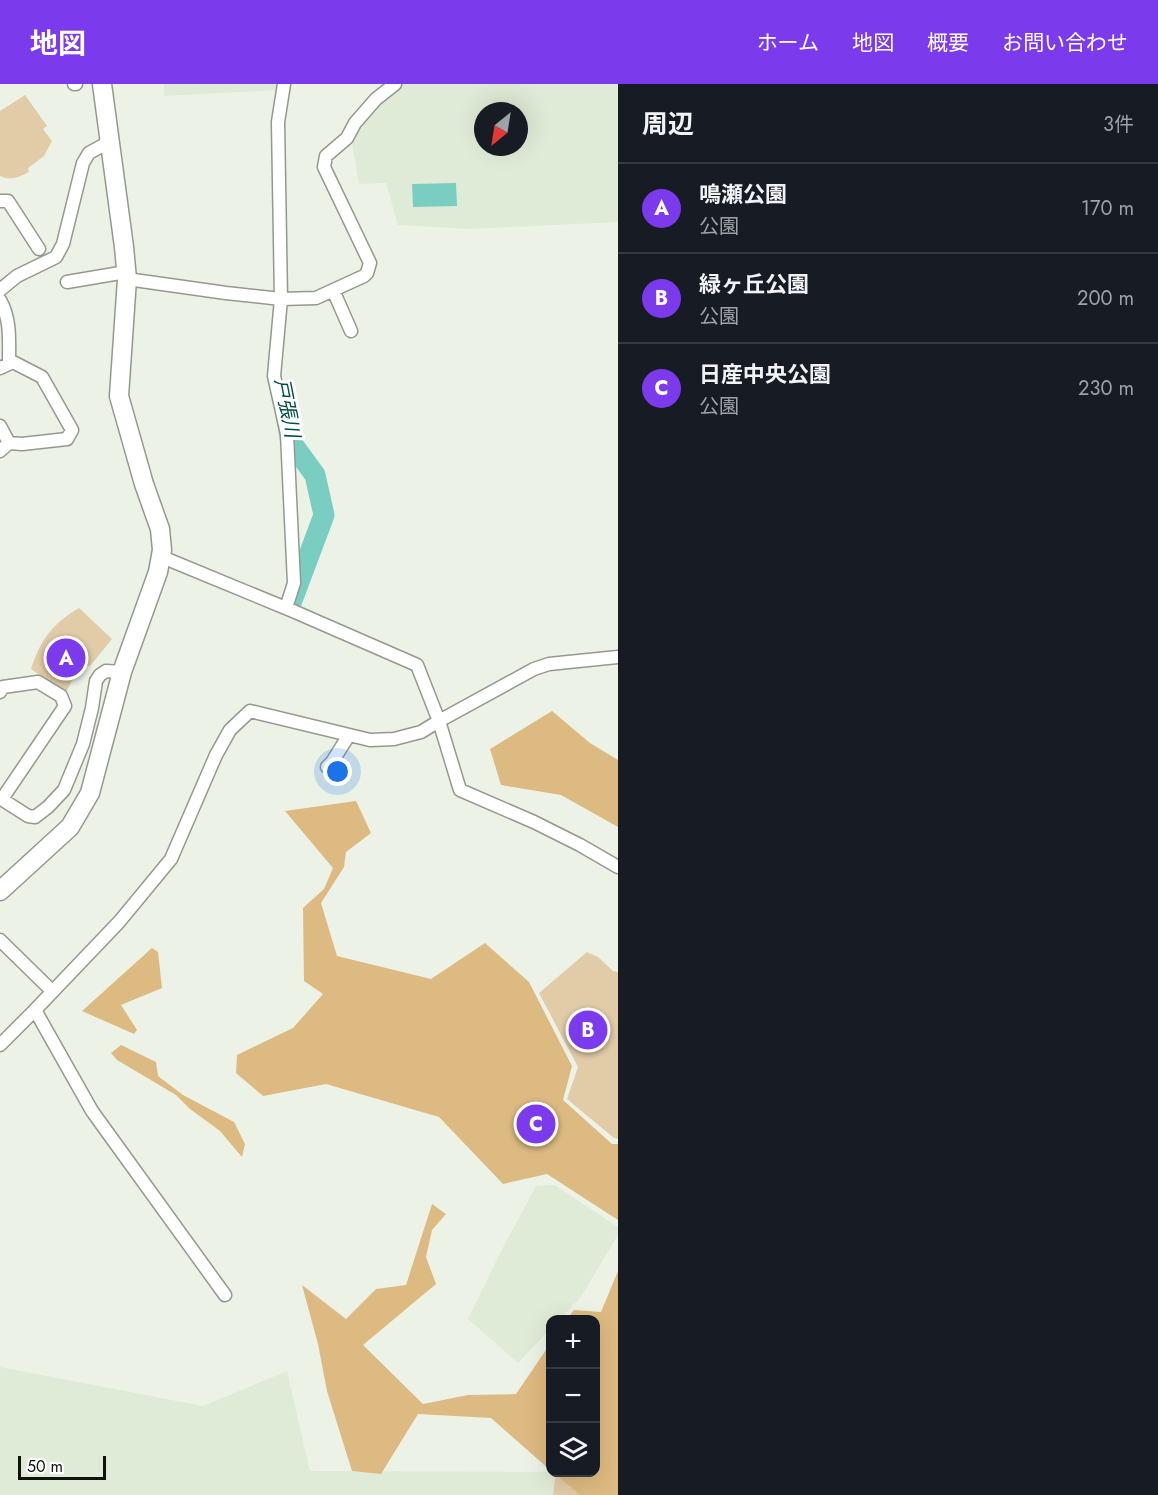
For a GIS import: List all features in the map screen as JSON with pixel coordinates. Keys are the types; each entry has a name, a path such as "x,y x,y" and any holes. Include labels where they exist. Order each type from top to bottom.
{"street":[{"path":"0,891 70,827 86,803 122,672 162,557 160,529 144,484 119,396 127,276 102,84"},
{"path":"284,84 278,122 281,298 274,376 287,434 294,583 286,608"},
{"path":"67,282 127,276 226,293 281,298 316,298 364,276 370,263 324,167 326,156 347,138 355,123 376,99 395,84"},
{"path":"0,290 17,276 56,257 63,244 82,163 89,153 109,142"},
{"path":"0,201 8,201 39,249"},
{"path":"333,290 351,331"},
{"path":"0,300 9,323 4,365 13,362 42,377 72,429 67,439 4,447 0,426"},
{"path":"162,557 417,665 439,721 460,790 534,822 618,867"},
{"path":"0,1045 116,924 171,859 216,755 230,730 250,711 370,740 394,740 421,732 534,669 549,664 616,659"},
{"path":"0,692 3,687 38,682 61,696 65,706 1,798 28,816 35,817 64,790 83,744 96,681 106,671 122,672"},
{"path":"327,767 349,735"},
{"path":"0,940 52,991"},
{"path":"35,1010 92,1111 225,1295"}],"shaded area":[{"path":"164,84 283,84 282,90 164,96"},
{"path":"400,84 618,84 618,222 469,229 398,225 386,183 359,184 350,131"},
{"path":"25,95 47,126 43,129 52,141 44,156 28,168 29,172 15,178 0,176 0,111"},
{"path":"79,608 112,639 90,666 81,666 66,693 31,669 49,633"},
{"path":"552,711 590,743 618,760 618,827 561,795 501,785 490,749"},
{"path":"356,801 371,833 346,852 344,867 321,903 337,956 431,979 485,943 529,982 572,1066 563,1100 612,1144 618,1144 618,1220 547,1174 503,1184 439,1117 326,1084 263,1096 236,1073 237,1055 293,1028 323,994 304,981 303,908 324,889 333,868 285,811"},
{"path":"152,948 158,952 162,988 121,1005 137,1030 134,1034 82,1011"},
{"path":"587,952 598,957 613,971 618,972 618,1139 567,1099 578,1067 539,993"},
{"path":"121,1045 156,1062 158,1076 183,1095 234,1122 245,1144 242,1157 220,1131 190,1109 176,1095 117,1060 111,1053"},
{"path":"555,1185 618,1227 618,1235 581,1297 564,1315 546,1315 546,1333 518,1363 468,1319 536,1186"},
{"path":"432,1204 446,1214 432,1230 426,1257 436,1284 363,1345 423,1404 468,1395 516,1394 546,1350 546,1466 491,1418 418,1414 381,1474 352,1471 327,1391 318,1344 302,1285 346,1319 376,1289 406,1285"},
{"path":"618,1271 618,1495 580,1495 559,1477 600,1477 600,1315 570,1315 574,1310 601,1312"},
{"path":"0,1367 203,1406 287,1371 310,1471 546,1472 546,1477 600,1477 600,1472 618,1472 618,1495 0,1495"},
{"path":"555,1477 561,1477 584,1495 553,1495"}],"water":[{"path":"456,183 457,206 413,207 412,184"}],"waterway":[{"name":"戸張川","path":"287,420 291,442 315,475 324,515 291,603"}],"place":[{"name":"鳴瀬公園","path":"66,658"},
{"name":"緑ヶ丘公園","path":"588,1030"},
{"name":"日産中央公園","path":"536,1124"}]}
